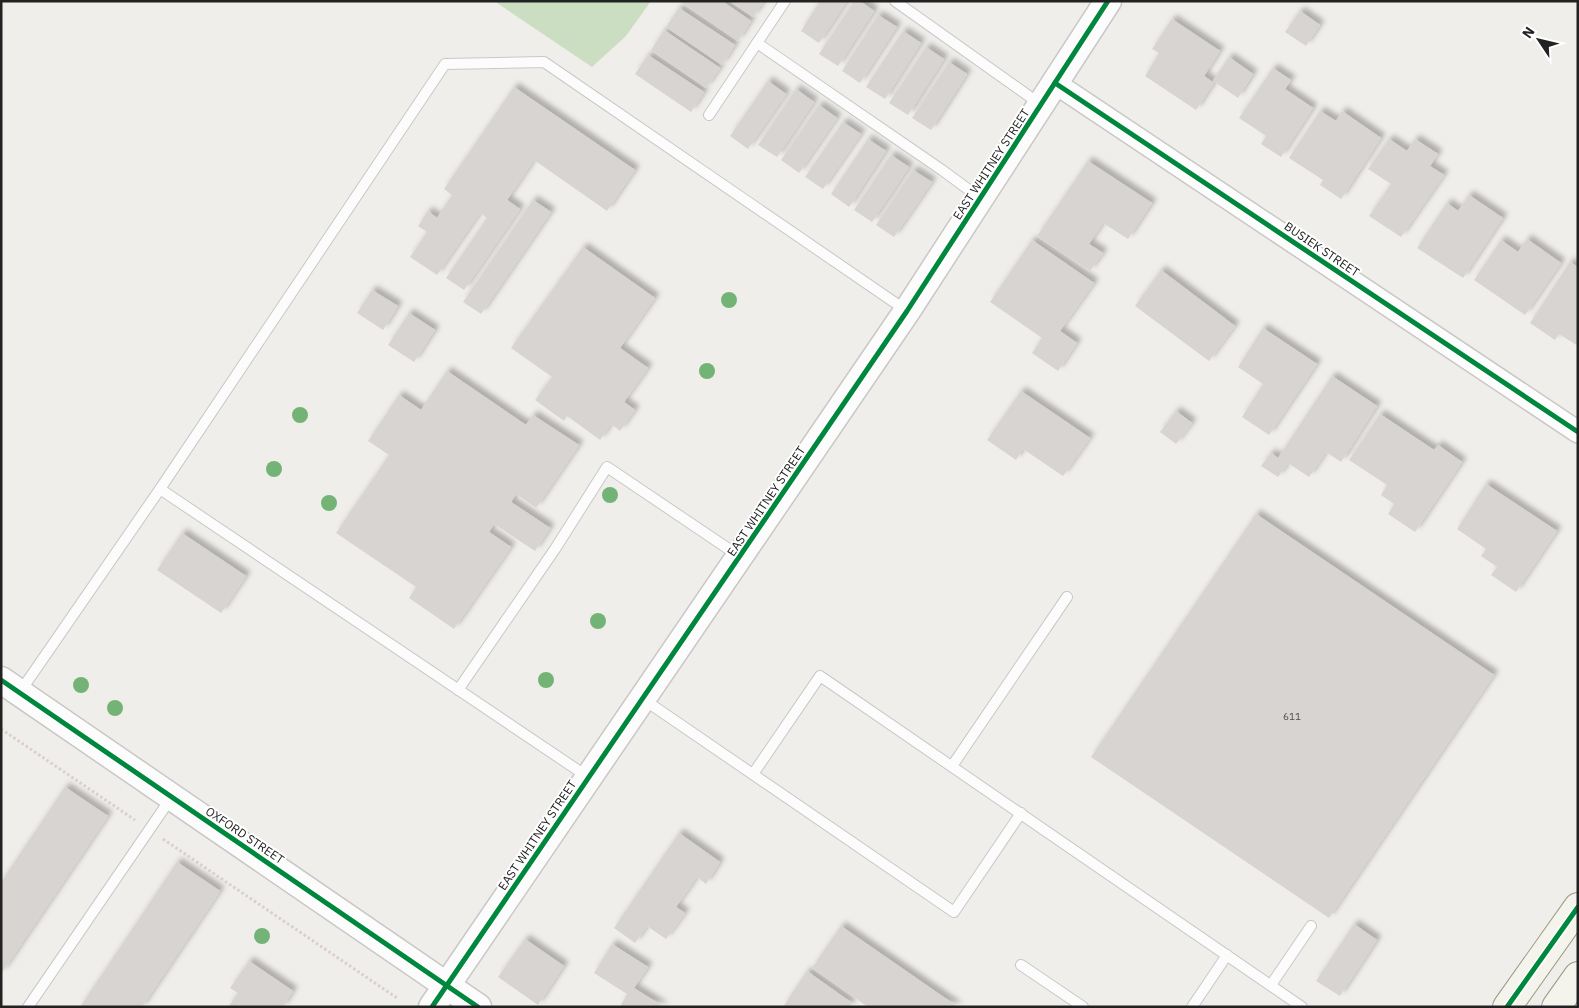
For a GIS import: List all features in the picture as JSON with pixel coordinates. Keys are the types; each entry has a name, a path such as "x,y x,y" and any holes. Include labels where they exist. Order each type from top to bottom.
{"main road":[{"path":"1507,1007 1578,908"},
{"path":"1556,1007 1578,976"}],"street":[{"name":"EAST WHITNEY STREET","path":"432,1007 907,311 1108,1"},
{"name":"BUSIEK STREET","path":"1048,94 1578,432"},
{"name":"OXFORD STREET","path":"10,687 478,1007"}],"lane":[{"path":"708,116 785,1"},
{"path":"894,1 1048,94"},
{"path":"757,43 980,198"},
{"path":"10,687 160,489 445,64 544,62 907,311"},
{"path":"458,690 555,549 607,468 740,556"},
{"path":"160,489 589,777"},
{"path":"952,766 1067,597"},
{"path":"753,774 820,676 1302,1007"},
{"path":"642,698 954,912 1021,814"},
{"path":"28,1007 172,797"},
{"path":"1271,985 1311,926"},
{"path":"1192,1007 1227,955"},
{"path":"1021,965 1083,1007"}],"path":[{"path":"1,729 397,998"}],"green space":[{"path":"494,1 651,1 626,36 592,67"}],"building":[{"path":"683,1 722,1 751,21 738,41 682,3"},
{"path":"729,1 764,1 753,17"},
{"path":"820,1 847,1 819,43 801,31"},
{"path":"854,1 860,1 874,11 838,66 819,54"},
{"path":"679,8 735,45 722,65 666,27"},
{"path":"1300,11 1320,25 1306,46 1285,32"},
{"path":"878,15 897,27 860,83 842,71"},
{"path":"1172,19 1220,51 1204,76 1214,83 1196,110 1145,76 1159,53 1152,49"},
{"path":"664,30 720,68 706,88 651,50"},
{"path":"903,31 921,43 885,99 866,87"},
{"path":"926,47 944,59 908,115 889,103"},
{"path":"648,55 704,92 691,112 635,74"},
{"path":"1229,57 1253,74 1238,98 1213,81"},
{"path":"949,62 967,74 931,130 912,118"},
{"path":"1273,68 1291,80 1285,89 1313,108 1281,157 1261,144 1266,136 1239,118"},
{"path":"768,81 786,94 748,149 730,136"},
{"path":"514,87 635,170 607,211 534,160 507,200 520,209 464,290 446,278 487,218 480,213 437,275 410,257 427,232 418,226 428,211 437,218 452,195 444,189"},
{"path":"796,89 814,102 777,157 758,145"},
{"path":"819,105 837,118 799,173 781,160"},
{"path":"1320,111 1336,121 1342,111 1381,138 1341,199 1320,185 1323,180 1289,158"},
{"path":"843,122 861,134 823,189 805,177"},
{"path":"868,139 886,151 849,207 831,194"},
{"path":"1389,139 1407,151 1415,139 1438,154 1430,166 1444,175 1401,237 1369,216 1391,184 1368,169"},
{"path":"891,155 909,167 872,222 854,210"},
{"path":"1088,161 1152,203 1128,239 1103,223 1089,244 1103,253 1090,271 1037,236"},
{"path":"913,170 932,182 894,237 876,225"},
{"path":"1469,195 1503,218 1463,278 1417,248 1447,203 1458,211"},
{"path":"533,200 551,212 481,314 463,302"},
{"path":"1527,239 1561,263 1525,315 1474,280 1501,240 1518,252"},
{"path":"1032,240 1094,283 1060,331 1077,343 1058,371 1032,353 1042,338 990,302"},
{"path":"583,247 655,298 620,348 648,368 624,402 635,410 620,431 611,424 600,440 567,416 564,421 535,400 552,377 511,348"},
{"path":"1570,262 1578,267 1578,346 1559,334 1555,340 1530,323"},
{"path":"1161,270 1235,326 1209,361 1135,306"},
{"path":"372,290 398,306 383,330 357,313"},
{"path":"409,313 435,330 414,362 388,345"},
{"path":"1263,328 1317,364 1269,435 1242,417 1263,384 1238,367"},
{"path":"447,371 526,425 533,415 579,445 536,508 516,494 511,502 550,528 535,551 494,524 489,532 511,547 454,629 409,598 416,587 336,533 389,455 368,441 399,395 421,410"},
{"path":"1332,376 1377,406 1341,462 1326,452 1309,477 1288,463 1278,477 1261,466 1271,453 1278,458"},
{"path":"1021,391 1090,438 1063,476 1023,449 1016,460 987,440"},
{"path":"1176,411 1192,423 1176,444 1160,432"},
{"path":"1380,414 1434,450 1438,445 1462,462 1415,532 1388,514 1394,504 1381,495 1387,485 1349,460"},
{"path":"1486,484 1557,531 1516,592 1491,575 1497,567 1481,556 1486,549 1457,529"},
{"path":"1256,514 1494,675 1329,918 1091,757"},
{"path":"182,533 246,576 221,613 157,570"},
{"path":"65,787 108,816 1,974 1,882"},
{"path":"679,833 720,862 706,884 697,877 676,907 685,913 666,939 647,926 635,943 614,928"},
{"path":"177,862 220,891 142,1007 80,1007"},
{"path":"1354,924 1377,940 1340,996 1316,981"},
{"path":"841,926 958,1007 868,1007 812,968"},
{"path":"525,939 564,966 538,1005 498,977"},
{"path":"612,944 648,967 634,988 664,1007 620,1007 627,994 594,973"},
{"path":"249,961 293,991 283,1007 228,1007 238,993 230,988"},
{"path":"807,971 852,1003 849,1007 783,1007"}],"cycle path":[{"path":"432,1007 907,311 1108,1"},
{"path":"1055,83 1578,432"},
{"path":"1,680 478,1007"},
{"path":"1507,1007 1578,907"}]}
